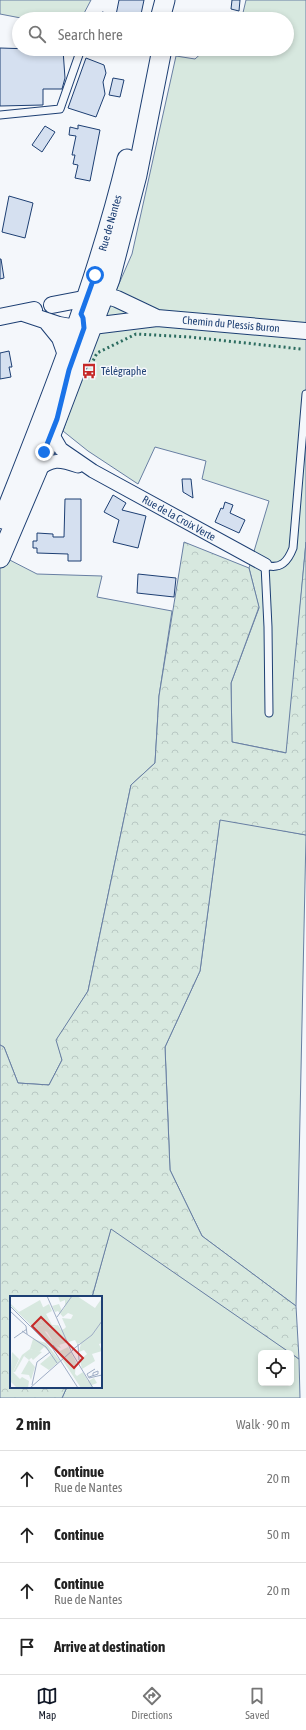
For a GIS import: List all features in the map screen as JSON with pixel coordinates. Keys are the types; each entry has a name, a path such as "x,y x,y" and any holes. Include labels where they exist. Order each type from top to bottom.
{"main road":[{"path":"162,12 165,0"},
{"path":"168,12 169,0"},
{"name":"Rue de Nantes","path":"0,558 69,361 92,305 151,56"},
{"path":"69,361 40,442 48,438 69,370 137,175 161,56"},
{"name":"Rue de Nantes","path":"0,527 48,438 69,361"}],"street":[{"path":"0,317 23,314 76,296 88,284 92,305"},
{"name":"Chemin du Plessis Buron","path":"92,305 117,299 132,315 306,331"},
{"path":"52,305 92,305 132,315"},
{"path":"46,322 92,305"},
{"path":"23,314 38,317 46,322 60,338 69,361 100,336 132,315"},
{"path":"48,438 51,457 64,457"},
{"name":"Rue de la Croix Verte","path":"48,438 54,438 64,457 93,471 265,565"},
{"path":"31,468 64,457"}],"lane":[{"path":"0,115 60,109 79,56"},
{"path":"269,713 268,627 265,565 271,567 282,565 289,558 293,548 306,394"}],"green space":[{"path":"0,0 91,0 85,12 12,12 12,16 0,14"},
{"path":"246,0 306,0 306,542 287,753 232,742 231,683 259,608 249,568 269,501 202,479 206,461 155,447 138,484 88,451 63,431 87,357 132,254 176,56 195,59 198,56 294,56 294,12 243,12"},
{"path":"184,542 249,568 259,607 231,683 232,742 286,753 306,542 306,835 220,820 200,971 165,1047 170,1170 202,1236 296,1306 299,1359 294,1356 294,1350 286,1350 111,1229 92,1296 10,1296 10,1388 67,1388 62,1398 0,1398 0,1045 4,1047 18,1083 49,1085 62,1060 56,1040 88,991 131,785 155,763 159,696"},
{"path":"0,555 37,574 102,576 97,597 172,611 159,696 155,763 131,785 88,991 57,1040 62,1060 49,1085 18,1083 4,1047 0,1045"},
{"path":"220,819 306,835 296,1306 202,1236 170,1170 165,1047 200,971"},
{"path":"111,1228 287,1350 258,1350 258,1386 294,1386 294,1355 299,1359 300,1398 62,1398 67,1388 102,1388 102,1296 92,1296"}],"building":[{"path":"119,0 144,0 141,12 117,12"},
{"path":"232,0 240,0 239,11 231,9"},
{"path":"0,48 12,48 12,56 63,56 65,78 62,89 43,89 43,105 0,106"},
{"path":"86,58 104,65 106,73 103,82 105,94 96,117 68,108"},
{"path":"113,78 124,80 120,97 109,95"},
{"path":"78,125 100,130 90,181 75,178 78,165 73,164 75,155 72,155 76,136 69,135 70,127 78,129"},
{"path":"45,126 55,132 42,152 32,145"},
{"path":"9,196 33,203 25,238 2,232"},
{"path":"0,259 4,278 0,279"},
{"path":"9,351 12,367 9,367 11,377 0,379 0,353"},
{"path":"182,479 191,479 193,498 183,492"},
{"path":"113,495 126,503 122,510 146,516 138,548 113,542 119,520 104,512"},
{"path":"65,499 81,499 81,561 68,561 68,554 37,553 37,548 33,548 33,541 37,541 37,533 53,534 53,537 64,537"},
{"path":"225,502 233,505 230,513 245,520 239,533 215,522 221,508 223,509"},
{"path":"138,574 176,578 174,597 137,593"}],"hedge":[{"path":"91,365 97,353 136,334 190,337 301,349"}],"place":[{"name":"Télégraphe","path":"89,371"}],"route":[{"path":"44,452 57,419 69,370 84,328 84,322 81,314 95,275"}]}
